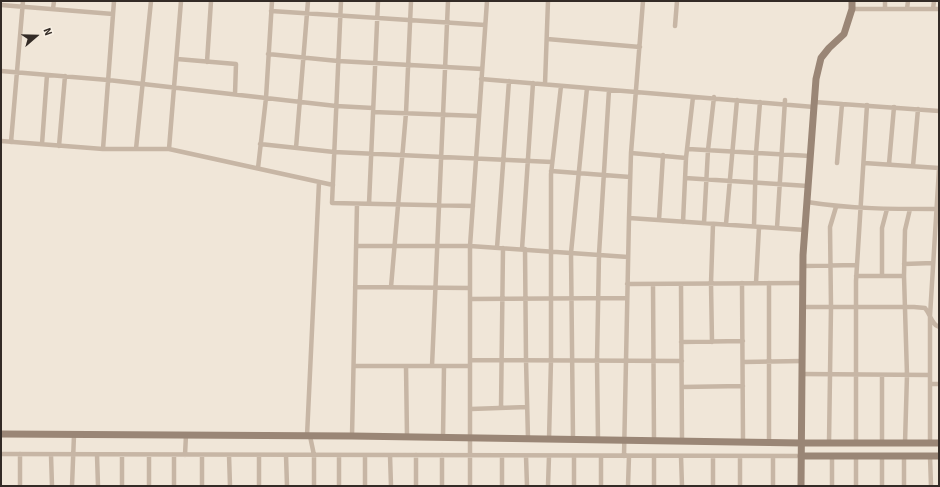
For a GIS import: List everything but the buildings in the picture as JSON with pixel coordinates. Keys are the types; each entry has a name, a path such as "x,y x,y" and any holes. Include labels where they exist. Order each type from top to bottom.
{"street":[{"path":"11,142 16,72 24,1"},
{"path":"53,9 54,1"},
{"path":"103,149 114,1"},
{"path":"136,149 151,1"},
{"path":"169,149 181,1"},
{"path":"207,62 211,1"},
{"path":"258,168 266,98 272,1"},
{"path":"296,148 308,1"},
{"path":"341,1 332,203 473,206"},
{"path":"369,204 378,1"},
{"path":"391,287 406,113 411,1"},
{"path":"432,366 448,1"},
{"path":"470,486 470,246 487,1"},
{"path":"545,84 548,1"},
{"path":"628,486 624,440 628,218 631,153 643,1"},
{"path":"675,26 677,1"},
{"path":"801,486 803,266 816,79 821,58 844,34 852,9 852,1"},
{"path":"885,1 885,9"},
{"path":"907,9 908,1"},
{"path":"933,9 934,1"},
{"path":"1,5 113,14"},
{"path":"852,9 939,9"},
{"path":"271,11 485,25"},
{"path":"547,39 640,46"},
{"path":"268,54 338,61 482,69"},
{"path":"177,59 236,64 235,94"},
{"path":"1,71 108,80 373,110 478,116"},
{"path":"42,144 47,75"},
{"path":"59,146 65,76"},
{"path":"481,79 760,102 867,105 939,110"},
{"path":"497,248 509,81"},
{"path":"528,439 524,249 533,83"},
{"path":"549,439 552,162 560,86"},
{"path":"573,439 571,253 587,88"},
{"path":"598,440 597,361 599,254 609,90"},
{"path":"683,222 686,158 693,97"},
{"path":"704,223 708,150 714,98"},
{"path":"726,224 737,100"},
{"path":"754,226 756,153 760,102"},
{"path":"777,228 785,102"},
{"path":"837,163 842,104"},
{"path":"856,443 856,276 867,105"},
{"path":"889,164 894,107"},
{"path":"913,166 918,109"},
{"path":"1,142 103,149 169,149 333,185"},
{"path":"260,144 334,152 552,162"},
{"path":"688,149 810,156"},
{"path":"631,153 686,158"},
{"path":"659,220 663,156"},
{"path":"864,162 939,168 938,218 930,316 930,443"},
{"path":"552,171 630,177"},
{"path":"685,178 808,186"},
{"path":"314,486 314,455 308,436 319,182"},
{"path":"807,202 860,209 937,209"},
{"path":"352,436 357,204"},
{"path":"828,443 831,307 830,227 836,207"},
{"path":"882,276 882,228 888,209"},
{"path":"905,443 907,375 904,264 905,230 910,209"},
{"path":"628,218 805,230"},
{"path":"712,342 711,284 713,224"},
{"path":"756,283 759,227"},
{"path":"356,246 470,246 628,256"},
{"path":"501,408 503,248"},
{"path":"904,264 934,263"},
{"path":"803,266 857,265"},
{"path":"933,271 939,271"},
{"path":"856,276 904,276"},
{"path":"627,284 803,282"},
{"path":"742,283 743,441"},
{"path":"769,283 769,442"},
{"path":"653,284 654,441"},
{"path":"681,284 682,441"},
{"path":"355,287 470,288"},
{"path":"470,299 627,298"},
{"path":"803,307 925,308 933,323 939,327"},
{"path":"682,342 742,341"},
{"path":"470,360 682,361"},
{"path":"743,362 802,361"},
{"path":"354,366 470,366"},
{"path":"406,366 407,437"},
{"path":"443,438 444,366"},
{"path":"802,374 930,375"},
{"path":"882,375 882,443"},
{"path":"930,384 939,384"},
{"path":"682,387 743,386"},
{"path":"470,409 527,407"},
{"path":"1,434 352,436 801,443 939,443"},
{"path":"72,486 72,455 74,435"},
{"path":"185,455 186,435"},
{"path":"1,454 939,456"},
{"path":"20,454 20,486"},
{"path":"51,455 52,486"},
{"path":"98,455 98,486"},
{"path":"122,455 122,486"},
{"path":"148,455 149,486"},
{"path":"174,455 174,486"},
{"path":"202,455 202,486"},
{"path":"229,455 230,486"},
{"path":"259,455 259,486"},
{"path":"286,455 287,486"},
{"path":"339,455 339,486"},
{"path":"365,455 365,486"},
{"path":"390,455 391,486"},
{"path":"416,455 416,486"},
{"path":"442,455 442,486"},
{"path":"502,456 502,486"},
{"path":"526,456 527,486"},
{"path":"548,486 549,456"},
{"path":"574,456 574,486"},
{"path":"601,456 601,486"},
{"path":"654,456 654,486"},
{"path":"681,456 682,486"},
{"path":"713,456 713,486"},
{"path":"740,456 740,486"},
{"path":"773,456 773,486"},
{"path":"832,456 832,486"},
{"path":"856,456 856,486"},
{"path":"882,456 882,486"},
{"path":"904,456 904,486"},
{"path":"930,456 931,486"}]}
